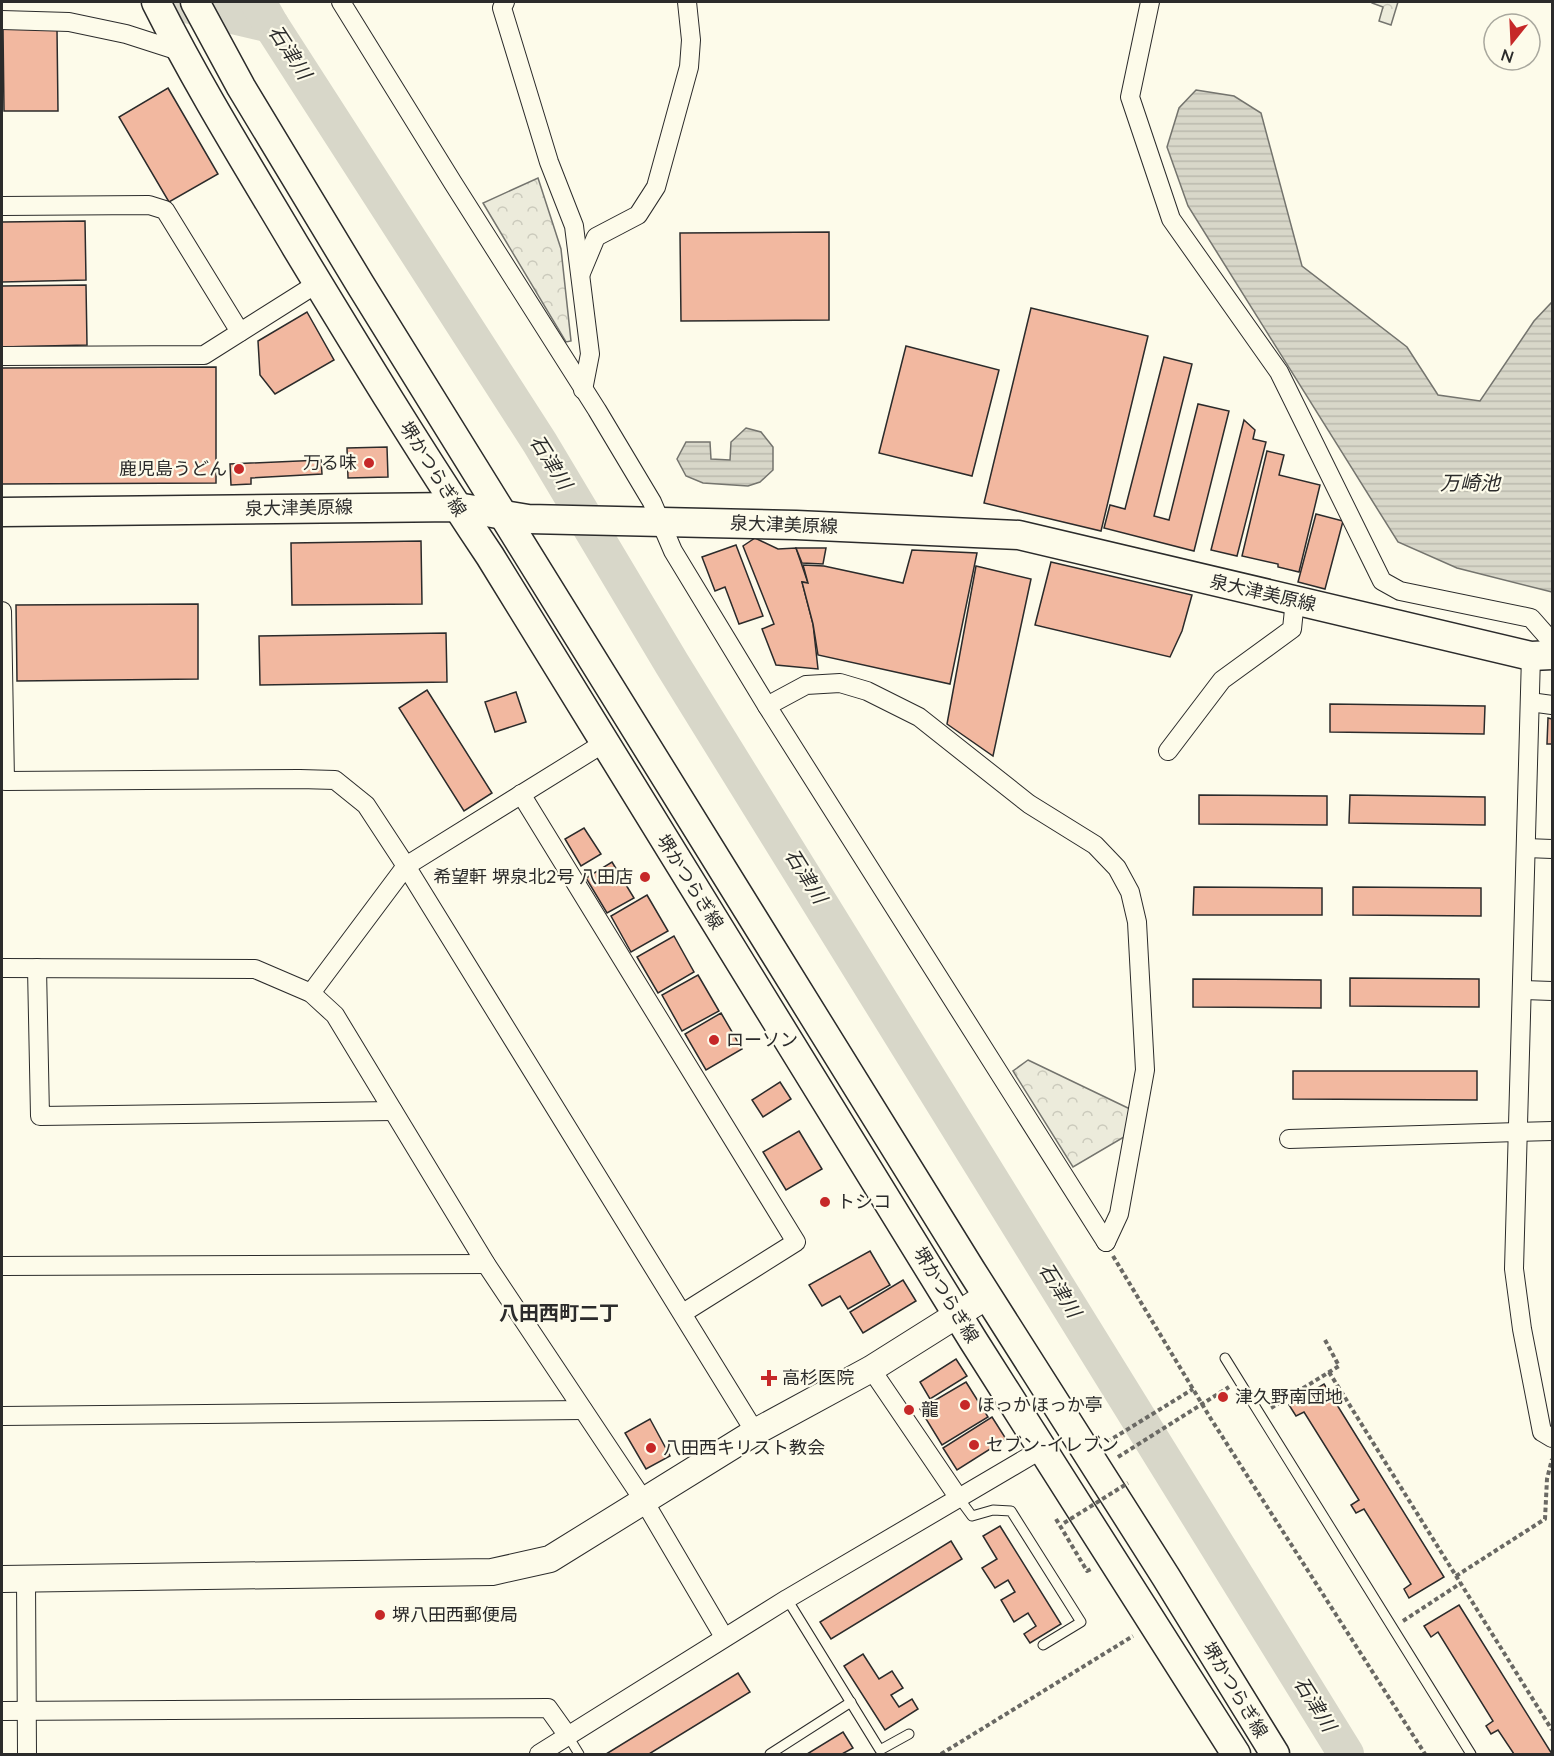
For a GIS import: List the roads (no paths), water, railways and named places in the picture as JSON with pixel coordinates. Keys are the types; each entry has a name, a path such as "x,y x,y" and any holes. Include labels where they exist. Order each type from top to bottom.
{"main road":[{"name":"堺かつらぎ線","path":"156,2 178,46 318,284 490,556 1042,1449 1236,1755"},
{"name":"堺かつらぎ線","path":"195,2 241,87 504,516 987,1296 1166,1576 1275,1755"},
{"name":"泉大津美原線","path":"2,512 457,507 532,519 796,525 1019,534 1295,600 1545,651"}],"street":[{"path":"340,2 597,410 649,521 673,551 767,706 1106,1242 1119,1214 1145,1070 1137,922 1130,892 1117,868 1095,845 1029,804 919,717 867,691 840,683 806,685 767,706"},
{"path":"505,2 502,8 549,162 574,226 590,354 583,390"},
{"path":"580,276 597,237 638,215 656,188 688,67 691,40 687,2"},
{"path":"1150,2 1130,97 1171,219 1279,372 1382,581 1400,591 1532,618 1545,651 1530,702 1514,1269 1522,1329 1542,1432 1552,1438"},
{"path":"2,20 69,22 178,46"},
{"path":"2,206 149,205 165,210 240,332"},
{"path":"2,356 204,355 318,284"},
{"path":"1168,751 1222,680 1292,629 1295,600"},
{"path":"2,611 5,782 336,780 366,805 406,866 755,1432"},
{"path":"1530,702 1552,705"},
{"path":"312,993 406,866 604,743"},
{"path":"521,794 796,1242 683,1314"},
{"path":"1526,848 1552,849"},
{"path":"2,968 255,969 312,993 335,1015 486,1264 644,1501 724,1637"},
{"path":"37,968 40,1116 393,1111"},
{"path":"1523,990 1552,990"},
{"path":"1289,1139 1552,1131"},
{"path":"2,1266 486,1264"},
{"path":"27,1755 26,1711 14,1579 492,1572 550,1559 755,1432 871,1369 987,1296"},
{"path":"871,1369 958,1497"},
{"path":"2,1416 583,1410"},
{"path":"539,1755 724,1637 1042,1449"},
{"path":"2,1712 548,1708 568,1736"}],"lane":[{"path":"1225,1358 1471,1755"},
{"path":"958,1497 972,1516 993,1510 1011,1511 1081,1622 1042,1645"},
{"path":"787,1599 880,1750 909,1734"},
{"path":"770,1755 851,1702"},
{"path":"568,1736 579,1755"}],"water":[{"name":"万崎池","path":"1196,90 1234,96 1261,113 1302,266 1407,347 1438,395 1480,401 1534,321 1552,302 1552,592 1457,568 1398,542 1188,206 1167,147 1179,108"},
{"path":"746,428 761,432 773,447 773,470 760,482 748,486 703,483 686,476 677,459 686,442 710,442 711,459 730,460 731,442"}],"waterway":[{"path":"173,2 271,25"},
{"name":"石津川","path":"258,2 540,443 672,664 1346,1754"}],"place":[{"name":"万る味","path":"369,463"},
{"name":"鹿児島うどん","path":"239,469"},
{"name":"希望軒 堺泉北2号 八田店","path":"645,877"},
{"name":"ローソン","path":"714,1040"},
{"name":"トシコ","path":"825,1202"},
{"name":"高杉医院","path":"769,1378"},
{"name":"津久野南団地","path":"1223,1397"},
{"name":"ほっかほっか亭","path":"965,1405"},
{"name":"龍","path":"909,1410"},
{"name":"セブン-イレブン","path":"974,1445"},
{"name":"八田西キリスト教会","path":"651,1448"},
{"name":"堺八田西郵便局","path":"380,1615"}],"district":[{"name":"八田西町二丁","path":"559,1313"}]}
